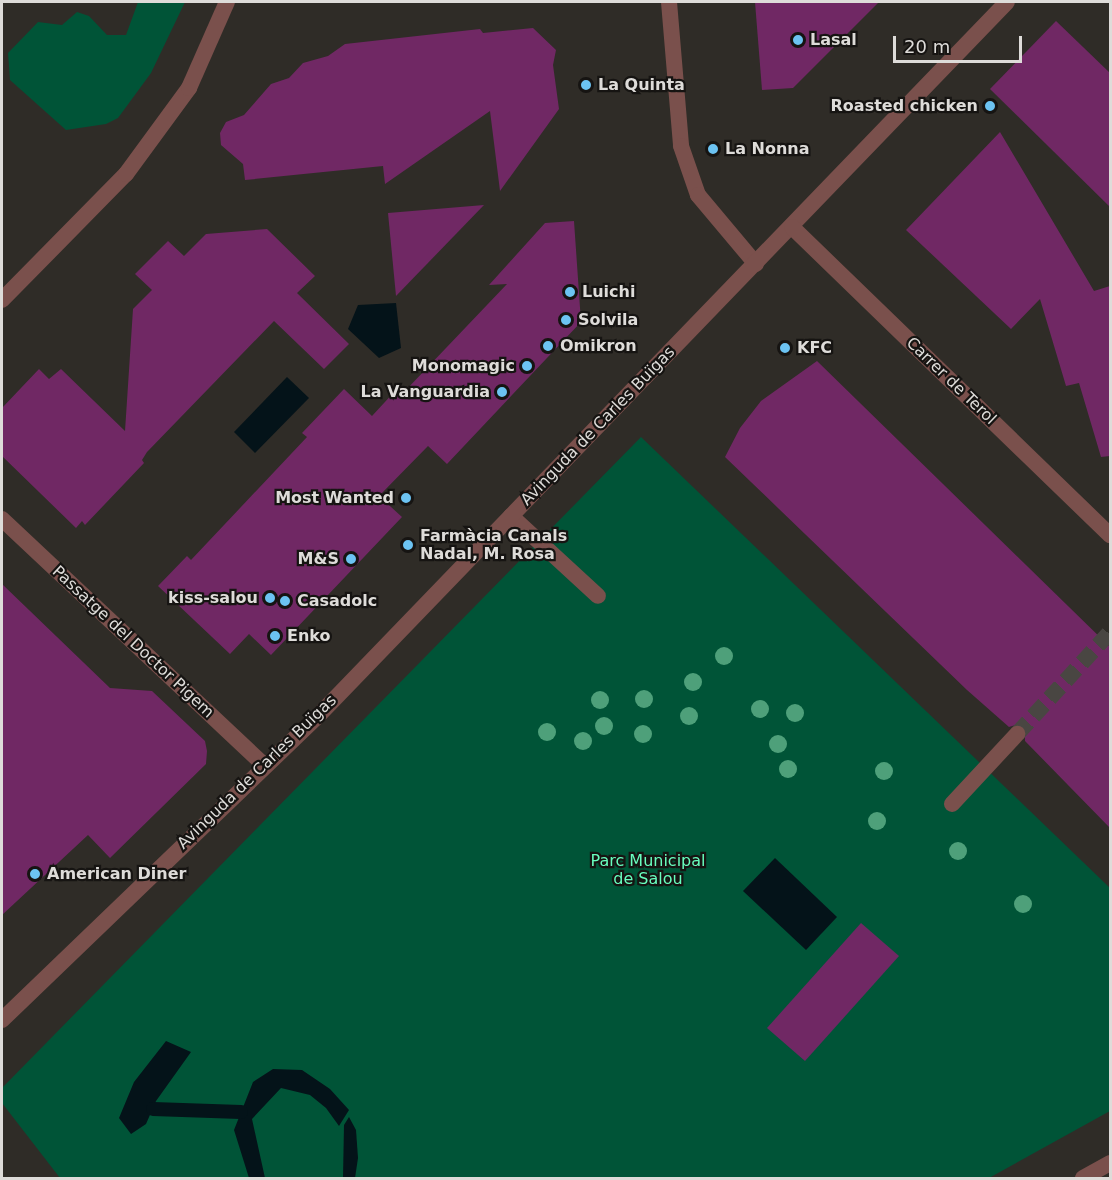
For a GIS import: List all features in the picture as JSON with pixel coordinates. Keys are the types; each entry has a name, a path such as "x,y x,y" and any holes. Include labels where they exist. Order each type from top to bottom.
{"street":[{"path":"2,300 126,174 189,87 226,2"},
{"path":"669,2 681,146 698,195 756,264"},
{"name":"Avinguda de Carles Buïgas","path":"2,1020 264,765 318,716 1007,2"},
{"name":"Carrer de Terol","path":"792,226 1110,535"},
{"path":"511,516 597,596"},
{"name":"Passatge del Doctor Pigem","path":"2,519 264,765"},
{"path":"952,804 1017,734"},
{"path":"1083,1179 1110,1163"}],"green space":[{"path":"138,2 185,2 151,73 118,118 106,124 66,130 10,80 8,53 38,22 62,25 77,12 89,16 107,35 126,35"},
{"name":"Parc Municipal de Salou","path":"641,437 1110,888 1110,1111 989,1178 60,1178 2,1103 2,1088"}],"shaded area":[{"path":"396,303 401,348 379,358 348,329 358,305"},
{"path":"287,377 309,398 255,453 234,432"},
{"path":"775,858 837,917 806,950 743,891"},
{"path":"166,1041 191,1052 156,1101 146,1124 131,1134 119,1118 134,1082"},
{"path":"273,1069 302,1070 330,1089 349,1110 339,1126 326,1108 310,1095 281,1088 252,1119 265,1178 249,1178 234,1130 253,1082"},
{"path":"349,1117 356,1130 358,1158 355,1178 343,1178 344,1125"}],"building":[{"path":"755,2 879,2 793,88 762,90"},
{"path":"1056,21 1110,73 1110,207 990,89"},
{"path":"533,28 556,50 553,65 559,109 500,191 490,111 385,184 383,166 245,180 243,164 221,145 220,133 226,122 244,115 271,84 289,78 303,63 328,56 345,44 480,29 483,33"},
{"path":"1000,132 1094,291 1110,286 1110,456 1101,457 1079,383 1066,386 1040,299 1011,329 906,230"},
{"path":"484,205 396,296 388,213"},
{"path":"574,221 581,322 447,464 428,446 379,496 402,517 271,655 249,634 230,654 158,586 187,556 191,560 307,437 302,433 344,389 372,416 396,390 405,399 405,391 507,284 489,285 545,223"},
{"path":"267,229 315,276 297,293 349,344 324,369 274,321 147,452 142,460 144,463 85,525 82,521 76,528 2,456 2,408 39,369 49,379 61,369 125,431 133,309 152,290 135,274 168,241 184,256 206,234"},
{"path":"817,361 1110,647 1110,828 1025,741 1025,727 1019,724 1009,727 967,690 725,457 740,428 761,401"},
{"path":"2,584 110,688 152,691 205,741 207,751 206,764 110,858 88,835 2,915"},
{"path":"861,923 899,956 805,1061 767,1028"}],"waterway":[{"path":"153,1109 241,1112"}],"tunnel":[{"path":"1017,734 1110,632"}],"place":[{"name":"Lasal","path":"798,40"},
{"name":"La Quinta","path":"586,85"},
{"name":"Roasted chicken","path":"990,106"},
{"name":"La Nonna","path":"713,149"},
{"name":"Luichi","path":"570,292"},
{"name":"Solvila","path":"566,320"},
{"name":"Omikron","path":"548,346"},
{"name":"KFC","path":"785,348"},
{"name":"Monomagic","path":"527,366"},
{"name":"La Vanguardia","path":"502,392"},
{"name":"Most Wanted","path":"406,498"},
{"name":"Farmàcia Canals Nadal, M. Rosa","path":"408,545"},
{"name":"M&S","path":"351,559"},
{"name":"kiss-salou","path":"270,598"},
{"name":"Casadolc","path":"285,601"},
{"name":"Enko","path":"275,636"},
{"name":"American Diner","path":"35,874"}]}
